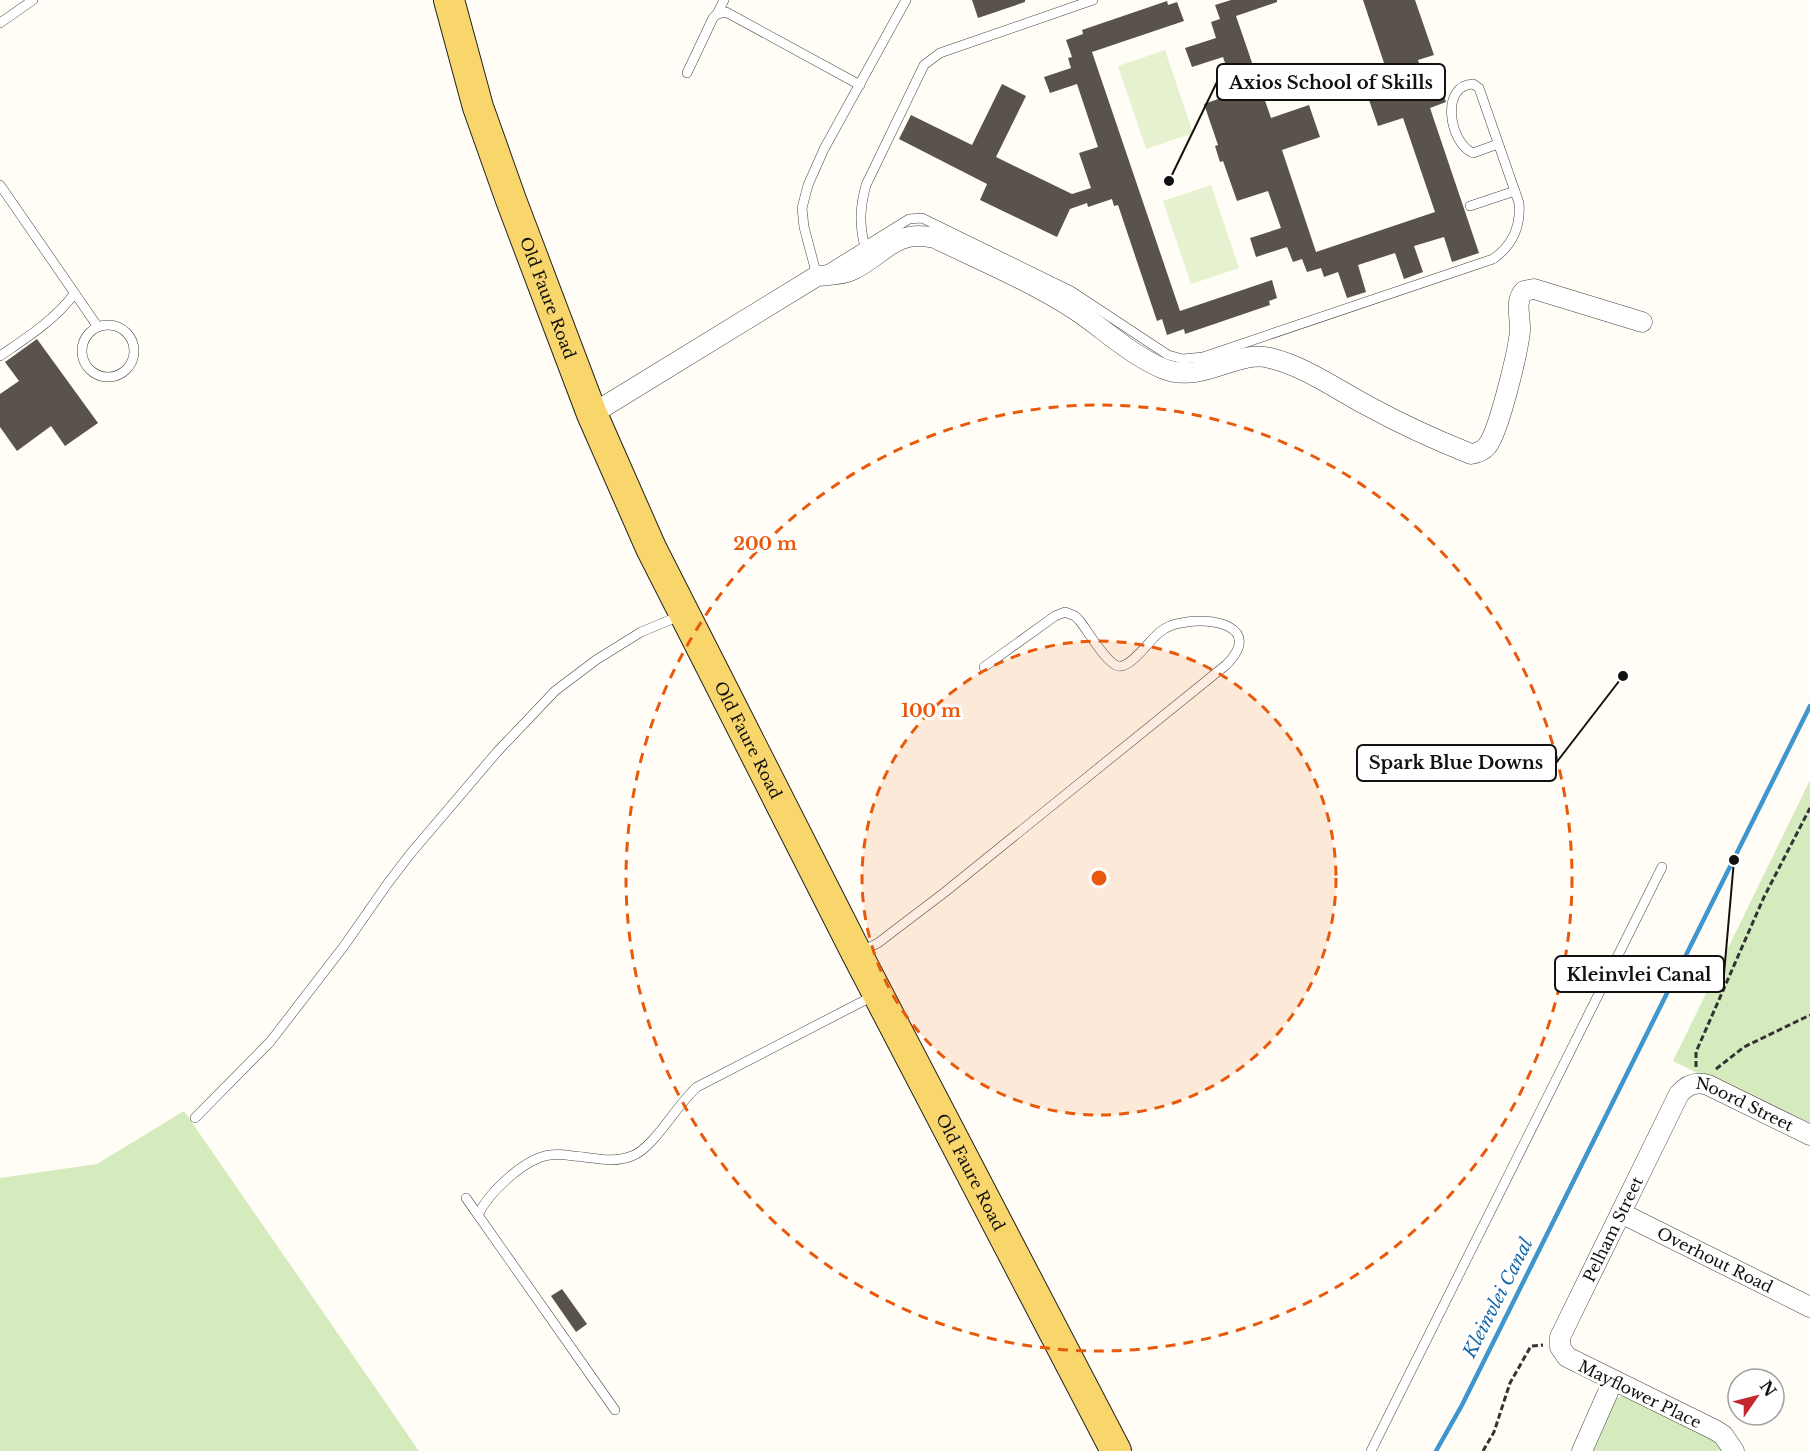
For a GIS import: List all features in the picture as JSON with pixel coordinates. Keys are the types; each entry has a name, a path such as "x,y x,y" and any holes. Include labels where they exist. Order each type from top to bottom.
{"main road":[{"name":"Old Faure Road","path":"449,0 478,107 592,414 651,548 857,954 1116,1451"}],"street":[{"path":"592,414 817,276 850,271 895,242 910,236 921,235 935,238 1048,294 1164,368 1189,373 1251,358 1275,359 1293,365 1369,407 1471,454 1486,447 1495,429 1517,349 1520,328 1519,297 1524,291 1534,289 1642,322"},
{"name":"Noord Street","path":"1679,1094 1697,1083 1708,1085 1810,1135"},
{"name":"Pelham Street","path":"1559,1344 1562,1331 1679,1094"},
{"name":"Overhout Road","path":"1621,1213 1810,1307"},
{"name":"Mayflower Place","path":"1559,1344 1563,1353 1572,1361 1715,1430 1723,1435 1734,1451"},
{"path":"1582,1451 1613,1381"}],"lane":[{"path":"687,73 709,24 724,0"},
{"path":"906,0 824,149 808,185 802,208 804,227 817,276 909,219 926,219 1071,291 1160,352 1175,358 1193,359 1493,259 1507,247 1517,231 1520,212 1515,191 1479,88 1473,84 1465,86 1457,94 1450,112 1459,141 1473,153 1498,144"},
{"path":"865,246 860,221 861,203 866,185 917,75 924,65 940,52 1092,0"},
{"path":"0,23 29,1"},
{"path":"717,14 726,12 860,85"},
{"path":"0,185 98,327"},
{"path":"1470,206 1515,191"},
{"path":"0,356 54,317 74,294"},
{"path":"105,325 119,328 130,338 133,345 134,352 130,367 118,376 103,378 96,375 85,365 82,358 86,336 98,327 105,325"},
{"path":"857,954 878,943 963,877 1226,665 1237,654 1241,644 1238,636 1221,624 1209,620 1181,623 1158,633 1134,659 1123,666 1117,666 1107,658 1079,620 1065,612 1055,616 984,667"},
{"path":"195,1118 270,1042 344,946 411,853 497,752 555,691 596,660 641,632 684,614"},
{"path":"1371,1451 1662,867"},
{"path":"478,1215 490,1193 532,1161 549,1155 605,1160 620,1160 633,1156 644,1149 686,1096 697,1087 878,994"},
{"path":"466,1198 615,1410"}],"path":[{"path":"1697,1083 1696,1052 1764,897 1810,808"},
{"path":"1697,1083 1744,1047 1810,1015"},
{"path":"1483,1451 1494,1432 1510,1383 1531,1346 1559,1344"}],"green space":[{"path":"1165,50 1193,133 1146,149 1118,66"},
{"path":"1211,185 1239,268 1191,284 1163,201"},
{"path":"1810,780 1810,1129 1673,1061"},
{"path":"184,1111 419,1451 0,1451 0,1178 97,1164"},
{"path":"1625,1395 1711,1435 1727,1451 1594,1451 1593,1446 1615,1399"}],"building":[{"path":"972,0 1025,0 1025,2 978,18"},
{"path":"1231,0 1277,0 1277,2 1236,16 1271,118 1309,105 1320,137 1282,150 1316,252 1435,212 1403,118 1378,126 1361,77 1386,69 1363,0 1415,0 1434,55 1418,60 1429,92 1441,88 1446,102 1430,108 1479,253 1452,262 1444,237 1414,246 1423,272 1404,279 1395,253 1358,265 1366,292 1347,298 1338,272 1324,277 1321,268 1307,272 1302,259 1293,262 1287,247 1256,257 1250,238 1281,228 1268,191 1237,201 1223,161 1220,162 1215,146 1218,145 1204,104 1235,93 1223,57 1192,67 1185,48 1216,38 1211,22 1220,19 1215,5"},
{"path":"1167,1 1168,5 1177,2 1184,21 1092,52 1180,311 1272,280 1277,298 1269,301 1270,305 1185,334 1184,329 1167,335 1162,319 1157,321 1118,205 1114,206 1112,199 1088,207 1087,203 1070,209 1057,237 980,200 987,184 899,139 911,115 972,145 1002,84 1026,96 996,157 1072,194 1091,188 1079,153 1098,147 1077,84 1050,93 1044,77 1071,68 1068,58 1072,57 1066,40 1083,34 1082,30"},
{"path":"37,339 98,423 65,446 51,426 17,451 0,427 0,394 19,381 5,362"},
{"path":"562,1289 587,1324 576,1332 551,1296"}],"waterway":[{"name":"Kleinvlei Canal","path":"1436,1451 1462,1405 1810,706"}],"place":[{"name":"Axios School of Skills","path":"1169,181"},
{"name":"Spark Blue Downs","path":"1623,676"},
{"name":"Kleinvlei Canal","path":"1734,860"}]}
